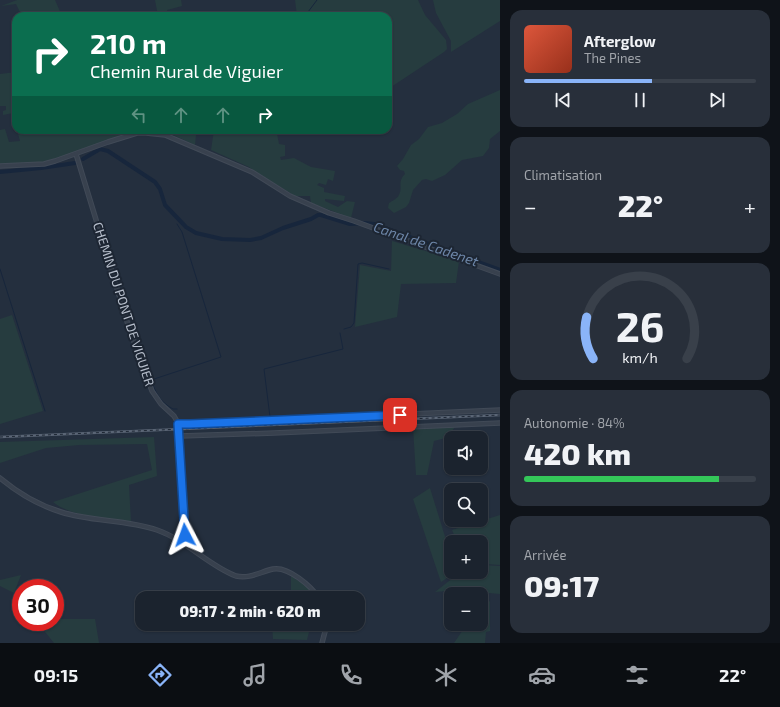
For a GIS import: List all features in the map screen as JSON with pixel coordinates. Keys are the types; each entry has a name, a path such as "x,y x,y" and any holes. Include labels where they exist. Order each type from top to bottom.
{"street":[{"path":"0,166 44,164 108,142 138,134"},
{"path":"165,134 252,172 298,200 329,213 500,274"},
{"name":"CHEMIN DU PONT DE VIGUIER","path":"76,154 129,328 152,391 161,404 174,416 178,424 180,436 185,535 183,543"},
{"path":"178,424 500,410"},
{"path":"180,436 500,423"},
{"path":"0,478 25,497 60,512 144,526 167,534 236,576 246,577 278,568 287,571 310,587 313,591"},
{"path":"322,643 325,631"}],"green space":[{"path":"17,0 55,0 60,12 20,12 16,4 1,6"},
{"path":"155,0 181,0 182,6 167,10 167,12 157,12"},
{"path":"295,0 418,0 425,15 446,40 447,49 392,86 392,12 296,12"},
{"path":"433,0 500,0 500,21 451,52 451,41 436,13"},
{"path":"12,72 12,113 3,115 3,111 6,110 6,106 0,106 0,74"},
{"path":"500,90 500,131 490,139 489,148 483,156 462,160 445,175 432,181 426,179 422,180 413,190 409,203 406,207 394,213 388,208 389,203 399,195 401,180 405,174 404,171 400,170 397,166 411,145 419,139 428,127 442,123 457,114 468,104"},
{"path":"5,129 9,142 20,141 18,134 125,134 74,153 44,162 0,164 0,130"},
{"path":"171,134 198,134 196,135 195,145"},
{"path":"213,134 277,134 279,144 285,145 285,156 280,157 281,160 294,158 311,167 335,171 333,181 328,179 326,185 319,183 317,185 324,188 324,192 345,196 344,201 325,199 325,201 338,207 347,201 355,202 351,218 311,203 310,196 295,196 249,167 211,150"},
{"path":"392,241 459,261 456,283 401,284 397,317 355,327 360,265 391,271"},
{"path":"12,315 43,411 0,424 0,319"},
{"path":"455,427 452,431 444,431 444,438 434,441 427,475 416,475 413,428"},
{"path":"154,437 157,476 129,485 131,522 80,514 61,507 53,502 152,470 147,444 79,445 46,448 0,463 0,442"},
{"path":"430,488 445,535 444,579 446,579 441,582 413,499"},
{"path":"500,515 500,565 488,564 488,535 454,535 452,530 462,527 488,527 488,519"},
{"path":"488,565 500,566 500,594 488,593 488,587 444,587 444,591 435,592 452,579 488,579"},
{"path":"21,575 19,579 12,579 12,592 0,586 0,580"},
{"path":"291,576 308,587 311,591 271,591 291,590"},
{"path":"490,601 490,631 486,632 485,643 454,643 462,631 488,631 488,602"},
{"path":"64,619 95,619 99,643 54,643 44,631 64,631"},
{"path":"272,631 309,631 307,640 273,639"}],"waterway":[{"path":"308,12 317,0"},
{"name":"Canal de Cadenet","path":"83,159 100,149 108,151 155,182 160,189 165,205 186,227 196,233 222,239 250,240 261,238 283,228 321,215 350,224 374,224 500,270"},
{"name":"Canal de Cadenet","path":"0,172 75,163"},
{"path":"177,224 182,232 221,357 151,380 162,400 173,409 177,409"},
{"path":"344,329 351,327 354,323 358,264 362,263 389,269"},
{"path":"0,269 45,411"},
{"path":"113,283 124,320"},
{"path":"270,417 264,369 343,349 340,333"}],"railway":[{"path":"0,437 500,415"}],"route":[{"path":"185,535 179,445 180,436 178,424 400,415"}]}
